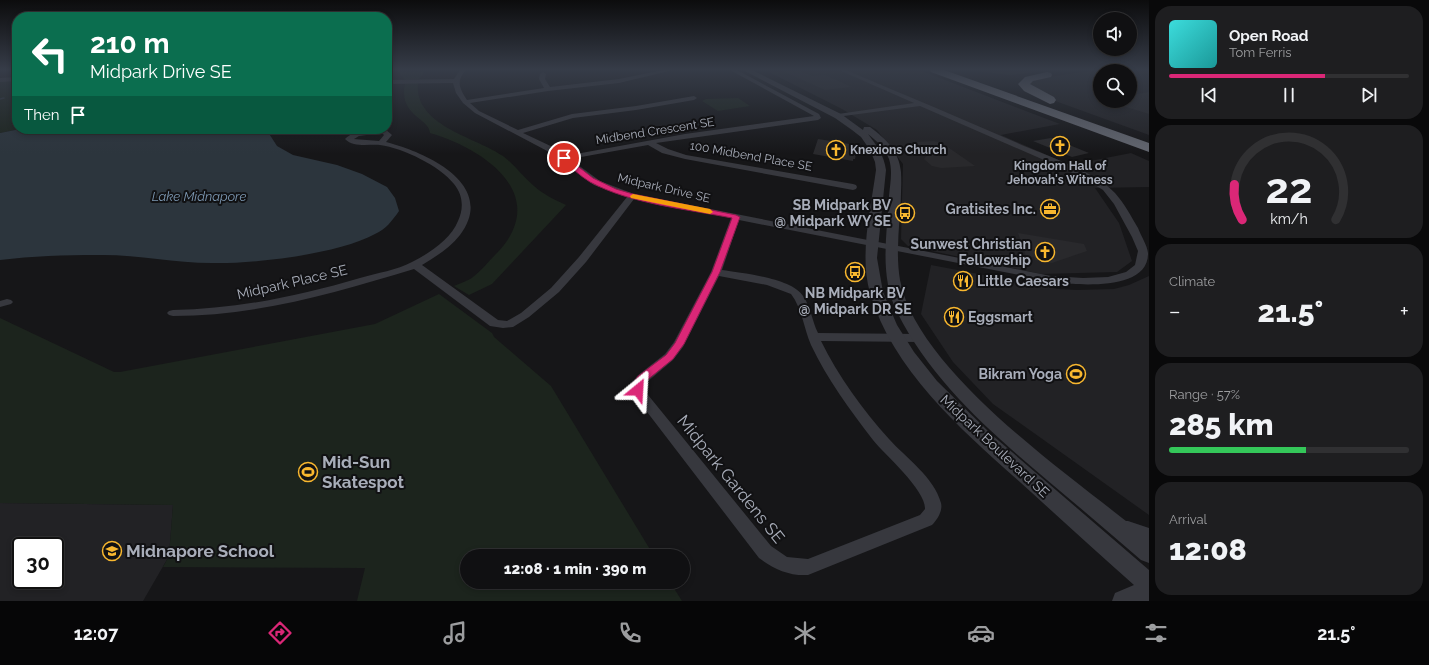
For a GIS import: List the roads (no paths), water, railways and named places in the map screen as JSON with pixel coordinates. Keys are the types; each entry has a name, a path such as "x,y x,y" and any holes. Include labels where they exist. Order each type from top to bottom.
{"highway":[{"path":"1012,98 1149,148"},
{"path":"1033,98 1149,139"},
{"path":"1045,98 1149,139"},
{"path":"1113,135 1149,151"}],"street":[{"name":"Midpark Drive SE","path":"462,98 465,102 483,116 518,132 564,158 597,183 632,196 873,245 1062,281 1091,281 1117,278 1138,269 1142,260 1142,250 1124,212 1111,194 1102,186 1063,165 908,98"},
{"path":"465,102 490,98"},
{"path":"518,132 572,116 636,108 694,98"},
{"name":"Midbend Crescent SE","path":"564,158 648,142 818,118 817,115 786,98"},
{"name":"Midpark Boulevard SE","path":"805,98 842,116 864,135 876,150 880,162 881,178 873,245 872,271 877,295 888,322 920,372 969,425 1149,584"},
{"name":"Midpark Boulevard SE","path":"809,98 875,135 884,145 895,164 895,206 891,265 896,294 908,320 944,371 974,404 1013,439 1149,553"},
{"path":"842,116 922,104"},
{"name":"Midpark Place SE","path":"173,313 228,311 280,302 345,287 415,265 444,245 460,228 467,211 465,195 452,176 435,163 414,152 381,143 355,142 349,139 357,134"},
{"path":"381,143 388,137 385,134"},
{"name":"100 Midbend Place SE","path":"648,142 664,151 685,157 853,187"},
{"path":"415,265 494,323 509,324 536,307 554,291 632,196"},
{"name":"Midpark Gardens SE","path":"716,272 781,286 792,290 800,298 805,315 824,360 842,389 883,442 924,487 933,504 933,510 930,516 922,523 808,567 792,568 774,560 764,552 638,390 637,385 642,378 669,357 679,344 716,272 736,217"},
{"path":"814,337 920,338"},
{"path":"1099,512 1129,530 1149,538"},
{"path":"1123,601 1149,590"}],"water":[{"name":"Lake Midnapore","path":"12,131 12,134 269,134 277,146 293,155 337,165 362,174 387,187 395,198 399,211 382,230 359,241 319,252 273,260 230,263 197,263 126,256 97,255 48,256 0,260 0,133"}],"place":[{"name":"Kingdom Hall of Jehovah's Witness","path":"1060,146"},
{"name":"Knexions Church","path":"836,150"},
{"name":"Gratisites Inc.","path":"1050,209"},
{"name":"SB Midpark BV @ Midpark WY SE","path":"905,213"},
{"name":"Sunwest Christian Fellowship","path":"1045,252"},
{"name":"NB Midpark BV @ Midpark DR SE","path":"855,272"},
{"name":"Little Caesars","path":"963,281"},
{"name":"Eggsmart","path":"954,317"},
{"name":"Bikram Yoga","path":"1076,374"},
{"name":"Mid-Sun Skatespot","path":"308,472"},
{"name":"Midnapore School","path":"112,551"}]}
